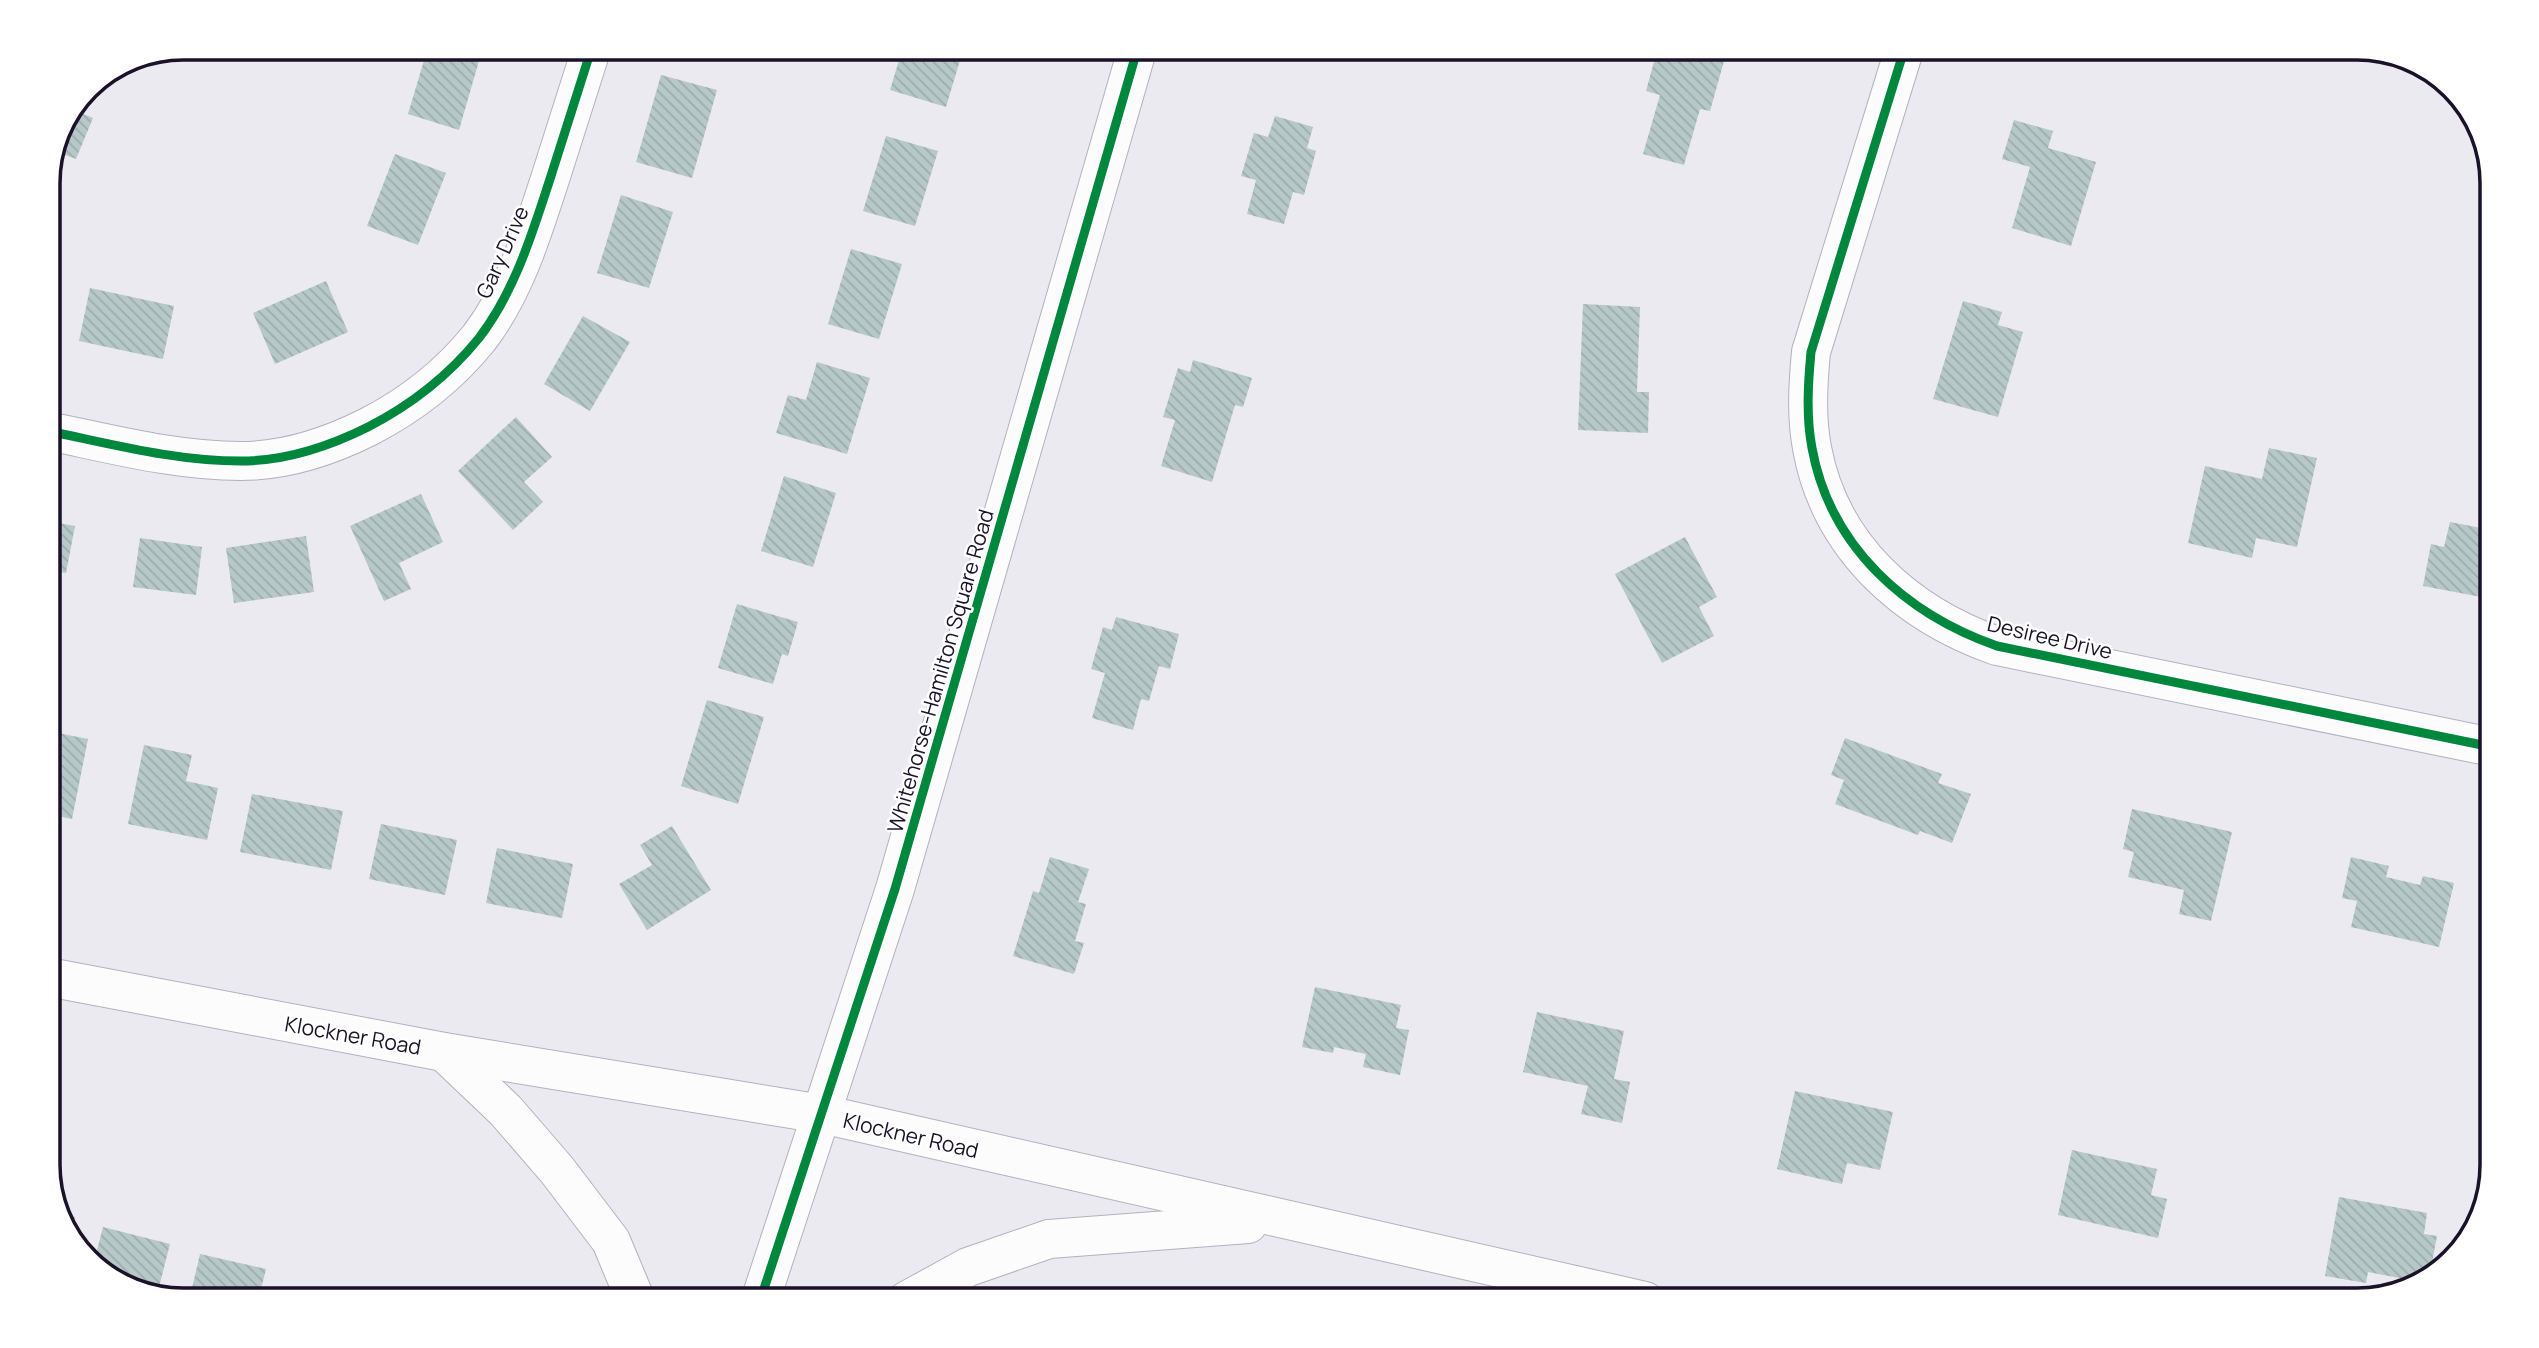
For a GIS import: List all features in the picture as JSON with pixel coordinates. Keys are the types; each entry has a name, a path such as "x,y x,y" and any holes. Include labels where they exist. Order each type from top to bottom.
{"street":[{"name":"Gary Drive","path":"60,433 186,459 244,461 294,454 348,437 397,412 442,378 479,337 509,290 531,238 588,60"},
{"name":"Whitehorse-Hamilton Square Road","path":"764,1288 895,890 1134,60"},
{"name":"Desiree Drive","path":"1901,60 1811,352 1807,400 1812,449 1828,500 1855,547 1891,587 1927,614 1966,635 1997,646 2480,744"},
{"name":"Klockner Road","path":"60,979 444,1052 822,1114 1586,1288"},
{"path":"444,1052 506,1111 557,1170 611,1241 631,1288"},
{"path":"930,1288 968,1267 1049,1239 1289,1222"}],"building":[{"path":"424,60 479,60 459,130 408,114"},
{"path":"899,60 960,60 946,107 890,90"},
{"path":"1654,60 1724,60 1710,111 1700,109 1684,165 1643,154 1660,95 1646,91"},
{"path":"661,75 717,90 692,178 636,162"},
{"path":"81,113 93,118 76,159 63,154 69,135"},
{"path":"1275,116 1313,127 1307,148 1316,151 1304,195 1293,192 1284,224 1247,214 1256,180 1241,176 1254,133 1268,137"},
{"path":"2014,120 2053,131 2048,148 2096,162 2071,246 2012,228 2030,167 2002,159"},
{"path":"886,136 938,151 915,226 863,211"},
{"path":"395,154 446,173 418,245 367,226"},
{"path":"621,195 673,212 649,288 597,273"},
{"path":"851,249 902,264 879,339 828,324"},
{"path":"326,281 348,332 275,364 253,313"},
{"path":"90,288 174,306 163,359 79,341"},
{"path":"1963,301 2002,312 1998,325 2023,332 1998,417 1933,399"},
{"path":"1583,304 1640,307 1637,392 1649,392 1648,433 1578,430"},
{"path":"583,316 630,342 590,411 544,384"},
{"path":"1193,360 1252,378 1243,407 1235,405 1212,482 1161,466 1175,420 1163,417 1178,368 1190,372"},
{"path":"817,362 870,378 847,454 776,433 788,395 806,400"},
{"path":"516,417 552,457 524,482 543,502 513,530 458,471"},
{"path":"2269,448 2317,458 2297,547 2256,538 2252,558 2188,543 2205,466 2262,479"},
{"path":"784,476 836,493 813,567 761,551"},
{"path":"421,494 443,542 399,563 411,589 384,601 350,526"},
{"path":"2450,522 2479,528 2479,597 2423,586 2431,544 2444,547"},
{"path":"60,523 75,526 66,573 60,572"},
{"path":"306,536 314,592 234,603 226,548"},
{"path":"1685,537 1717,597 1699,607 1714,636 1662,663 1615,574"},
{"path":"140,538 202,547 196,595 133,587"},
{"path":"737,604 798,622 788,656 782,654 773,684 718,668"},
{"path":"1116,617 1179,634 1170,669 1159,666 1149,701 1141,699 1133,730 1092,718 1105,673 1091,669 1103,627 1112,630"},
{"path":"707,700 764,717 738,804 681,786"},
{"path":"60,733 88,739 72,819 60,816"},
{"path":"1845,738 1942,774 1938,783 1971,794 1952,843 1920,831 1918,835 1835,804 1844,780 1831,775"},
{"path":"144,745 192,755 186,781 218,788 207,840 128,824"},
{"path":"252,794 343,811 331,870 240,852"},
{"path":"2132,809 2232,832 2211,921 2179,914 2184,890 2128,877 2134,852 2123,849"},
{"path":"381,824 457,840 445,895 369,879"},
{"path":"672,826 711,890 647,930 619,884 652,865 640,845"},
{"path":"497,848 573,864 562,918 486,903"},
{"path":"1050,857 1089,869 1078,902 1086,904 1075,941 1084,943 1074,974 1013,956 1033,891 1039,893"},
{"path":"2351,857 2389,866 2386,877 2420,885 2423,876 2454,883 2439,947 2351,927 2357,901 2342,898"},
{"path":"1315,987 1401,1005 1396,1028 1409,1030 1400,1075 1363,1067 1366,1054 1334,1047 1333,1053 1302,1047"},
{"path":"1537,1012 1624,1031 1614,1079 1630,1082 1622,1123 1581,1114 1588,1086 1523,1072"},
{"path":"1795,1091 1893,1112 1880,1170 1847,1163 1842,1184 1777,1169"},
{"path":"2072,1150 2157,1169 2151,1195 2167,1199 2158,1238 2058,1215"},
{"path":"2339,1197 2427,1213 2424,1234 2437,1236 2432,1263 2425,1268 2404,1279 2368,1272 2366,1283 2325,1276"},
{"path":"103,1227 170,1244 159,1286 128,1276 96,1253"},
{"path":"200,1254 266,1269 261,1288 192,1288"}],"cycle path":[{"path":"60,434 168,455 216,460 257,460 290,455 338,440 368,427 414,399 442,377 479,338 513,282 588,60"},
{"path":"764,1288 895,889 1134,60"},
{"path":"1901,60 1811,352 1808,400 1812,448 1821,484 1854,546 1877,572 1903,595 1932,615 1997,646 2480,744"}]}
